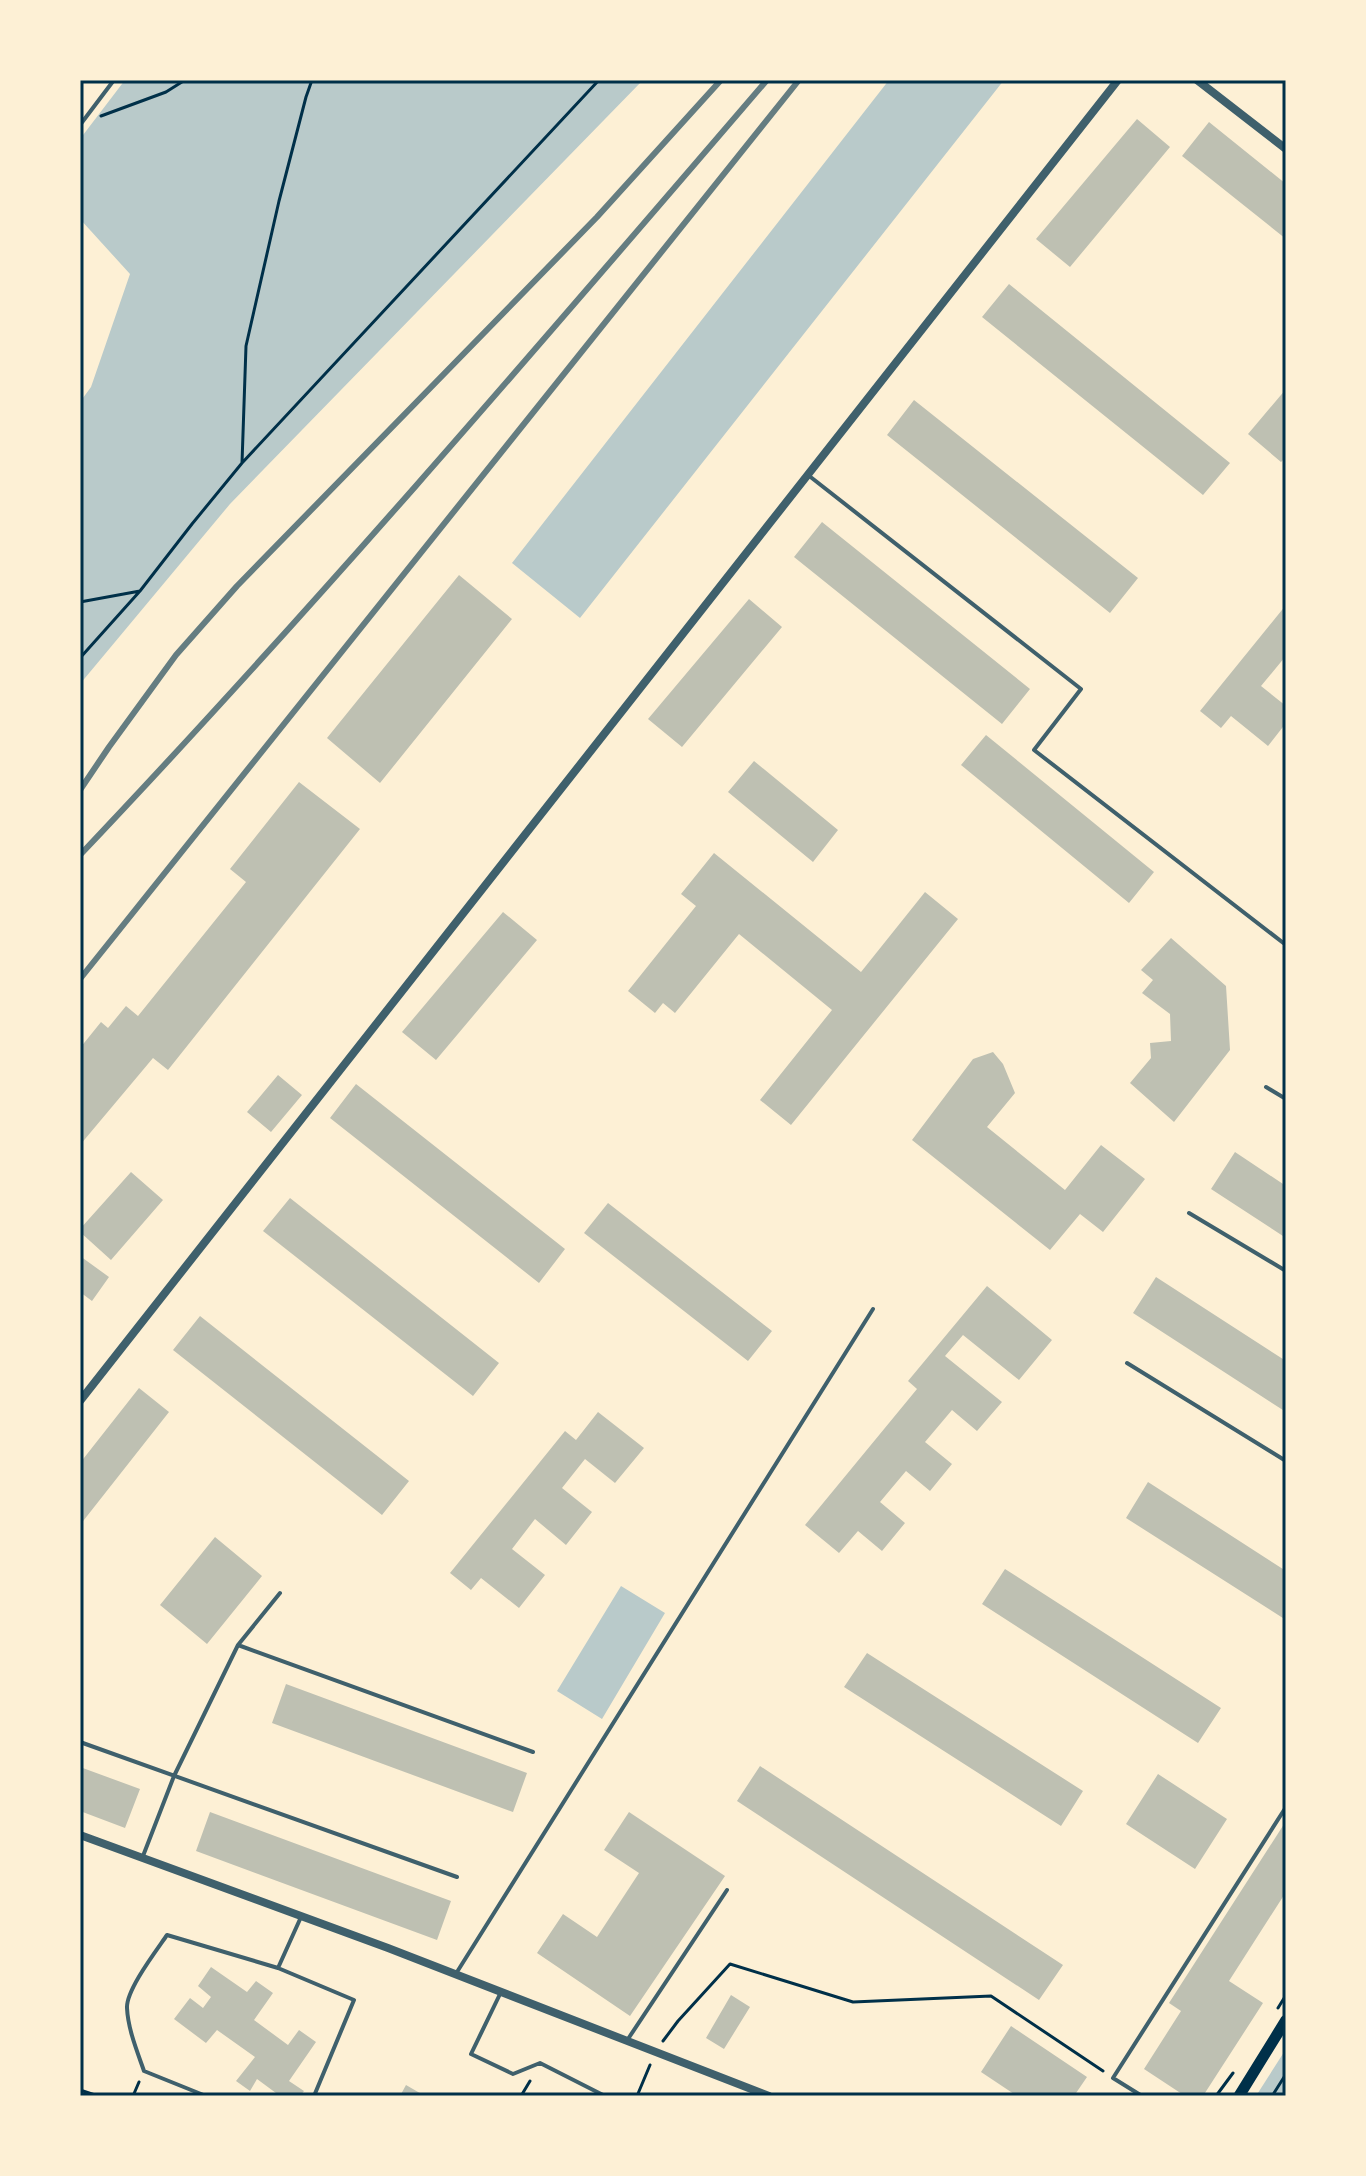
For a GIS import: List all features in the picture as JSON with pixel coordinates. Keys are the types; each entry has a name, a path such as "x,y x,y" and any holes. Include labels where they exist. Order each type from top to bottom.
{"main road":[{"path":"1239,2096 1286,2020"}],"street":[{"path":"80,1401 1118,80"},
{"path":"1197,80 1286,149"},
{"path":"80,1835 456,1974 769,2096"}],"lane":[{"path":"81,124 114,80"},
{"path":"808,475 1081,689 1034,750 1286,945"},
{"path":"1266,1087 1286,1099"},
{"path":"1189,1213 1286,1271"},
{"path":"456,1974 873,1309"},
{"path":"1127,1363 1286,1461"},
{"path":"143,1858 174,1776 238,1645 280,1593"},
{"path":"238,1645 533,1752"},
{"path":"80,1742 457,1877"},
{"path":"1142,2096 1113,2078 1286,1807"},
{"path":"627,2041 727,1890"},
{"path":"278,1968 301,1917"},
{"path":"206,2096 144,2071 134,2043 127,2005 144,1967 167,1935 278,1968 354,2000 314,2096"},
{"path":"501,1992 471,2054 513,2074 540,2063 605,2096"},
{"path":"739,2096 743,2086"}],"path":[{"path":"81,124 166,92 185,80"},
{"path":"242,463 246,346 279,201 312,80"},
{"path":"80,658 140,591 242,463 599,80"},
{"path":"80,602 140,591"},
{"path":"637,2096 656,2052 678,2021 730,1964 853,2002 991,1996 1113,2078"},
{"path":"1274,2093 1286,2074"},
{"path":"80,2090 98,2096"}],"shaded area":[{"path":"125,80 643,80 230,504 80,684 80,402 91,387 130,274 80,219 80,139"},
{"path":"889,80 1004,80 580,618 512,563"},
{"path":"621,1586 665,1613 602,1719 557,1691"},
{"path":"1286,2049 1286,2096 1256,2096"}],"building":[{"path":"1137,119 1170,147 1070,267 1036,239"},
{"path":"1209,122 1286,184 1286,239 1182,156"},
{"path":"1009,284 1230,463 1203,495 982,317"},
{"path":"1286,389 1286,457 1281,462 1248,434"},
{"path":"914,400 1138,578 1110,613 887,435"},
{"path":"822,522 1030,689 1002,724 794,557"},
{"path":"459,575 512,619 380,783 327,738"},
{"path":"749,599 782,627 682,747 648,719"},
{"path":"1286,605 1286,658 1261,686 1286,706 1286,723 1268,746 1231,716 1221,728 1200,711"},
{"path":"986,735 1154,872 1129,903 961,765"},
{"path":"754,761 838,830 813,862 728,792"},
{"path":"299,782 360,829 168,1070 153,1058 80,1145 80,1048 101,1022 108,1028 126,1006 138,1016 246,882 230,869"},
{"path":"714,853 861,972 925,892 958,919 791,1125 760,1100 832,1010 739,934 675,1013 663,1003 655,1013 628,991 696,906 681,894"},
{"path":"503,912 537,940 436,1060 402,1032"},
{"path":"1171,938 1226,986 1230,1050 1174,1122 1130,1083 1151,1058 1150,1043 1171,1041 1170,1014 1142,993 1153,980 1141,970"},
{"path":"993,1052 1003,1064 1015,1093 987,1127 1065,1190 1101,1145 1145,1179 1103,1232 1080,1214 1050,1250 912,1140 973,1059"},
{"path":"278,1075 302,1095 271,1132 247,1112"},
{"path":"356,1084 565,1249 539,1283 330,1118"},
{"path":"1235,1152 1286,1186 1286,1238 1211,1189"},
{"path":"131,1172 163,1200 111,1260 80,1229"},
{"path":"290,1198 499,1363 473,1396 263,1231"},
{"path":"608,1203 772,1331 748,1361 584,1233"},
{"path":"80,1256 109,1277 92,1301 80,1292"},
{"path":"1156,1277 1286,1361 1286,1412 1133,1313"},
{"path":"987,1286 1052,1340 1019,1380 963,1335 945,1356 1002,1402 977,1431 952,1410 925,1442 952,1464 930,1491 906,1471 880,1502 905,1523 882,1551 858,1531 839,1553 805,1525 917,1389 908,1381"},
{"path":"200,1316 409,1481 382,1515 173,1350"},
{"path":"139,1388 169,1412 80,1525 80,1463"},
{"path":"598,1412 644,1448 615,1483 585,1459 562,1488 592,1512 566,1545 535,1519 512,1549 545,1575 519,1608 481,1578 471,1590 450,1573 565,1431 576,1440"},
{"path":"1148,1482 1286,1571 1286,1620 1126,1518"},
{"path":"215,1537 262,1576 207,1644 160,1605"},
{"path":"1005,1569 1221,1708 1198,1743 982,1604"},
{"path":"867,1653 1083,1791 1061,1826 844,1687"},
{"path":"286,1684 527,1773 513,1812 272,1723"},
{"path":"760,1766 1063,1965 1039,2000 737,1801"},
{"path":"80,1767 140,1789 125,1828 80,1811"},
{"path":"1158,1774 1227,1819 1195,1869 1126,1824"},
{"path":"210,1812 451,1901 437,1940 196,1851"},
{"path":"629,1812 725,1876 630,2016 537,1953 563,1914 597,1937 639,1873 604,1850"},
{"path":"1286,1821 1286,1892 1229,1981 1263,2003 1203,2096 1185,2096 1144,2069 1181,2011 1169,2003"},
{"path":"211,1967 247,1992 256,1981 273,1993 254,2020 288,2045 299,2030 316,2042 289,2081 304,2091 300,2096 280,2096 257,2079 250,2091 236,2081 255,2057 217,2030 206,2043 174,2019 190,1998 203,2008 211,1997 198,1986"},
{"path":"731,1995 750,2007 724,2049 706,2038"},
{"path":"1011,2026 1087,2077 1074,2096 1017,2096 981,2072"},
{"path":"406,2085 425,2096 400,2096"}],"railway":[{"path":"80,790 176,655 237,586 597,217 721,80"},
{"path":"80,855 342,569 767,80"},
{"path":"80,979 799,80"}]}
